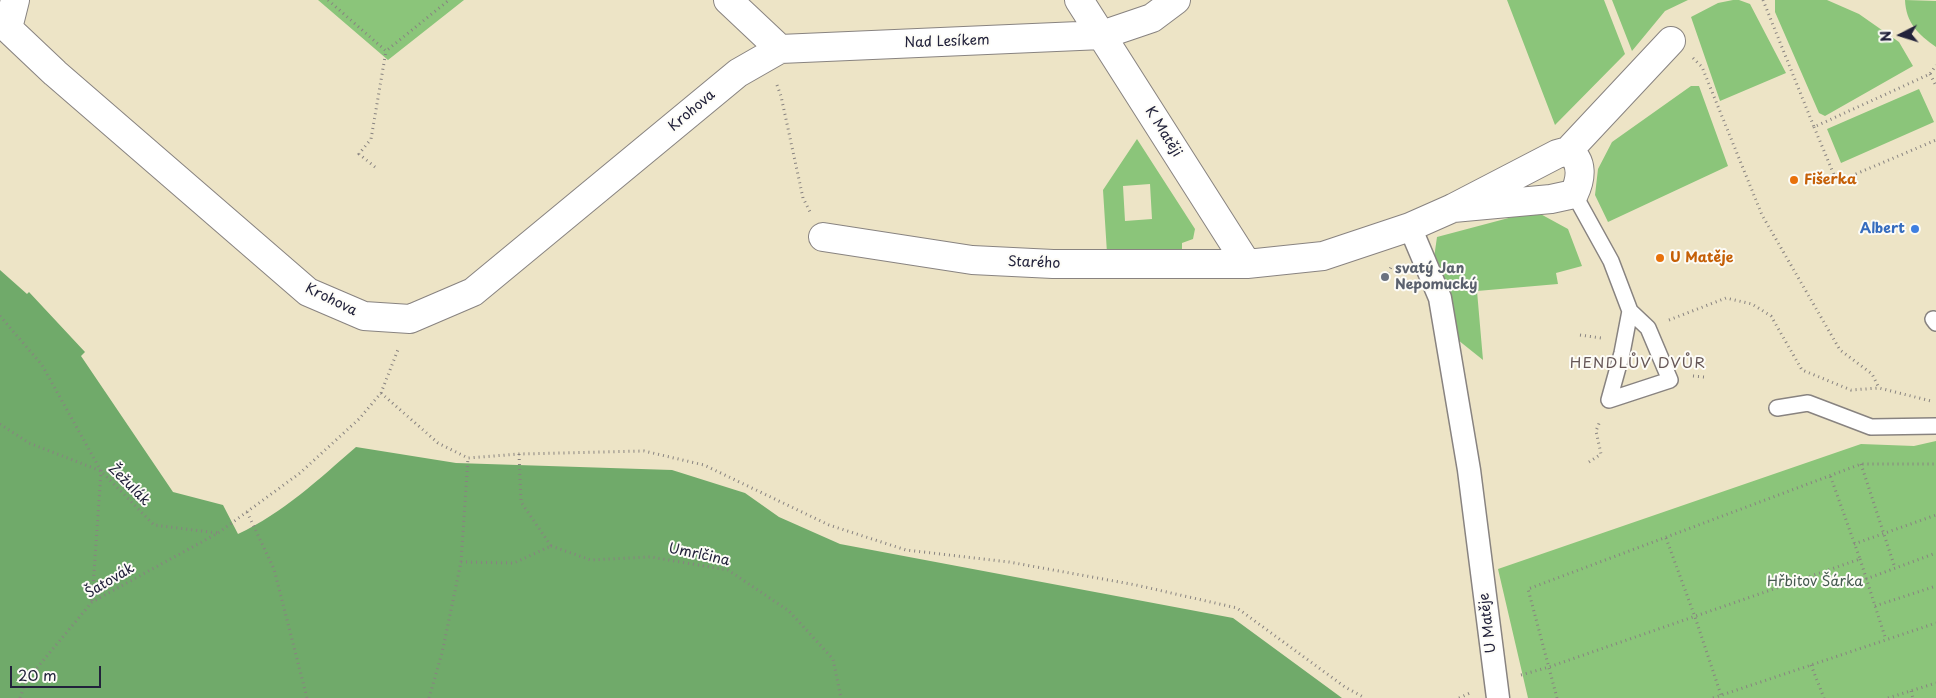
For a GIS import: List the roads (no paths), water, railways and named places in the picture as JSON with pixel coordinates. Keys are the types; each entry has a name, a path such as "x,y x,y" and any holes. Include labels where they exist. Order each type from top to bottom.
{"street":[{"name":"Krohova","path":"15,0 4,25 55,73 308,292 364,316 410,319 473,292 738,73 780,49"},
{"path":"728,0 780,49"},
{"name":"K Matěji","path":"1079,0 1247,264"},
{"name":"Nad Lesíkem","path":"780,49 1102,35 1152,18 1176,0"},
{"path":"1247,264 1322,256 1410,227 1453,208 1557,154 1568,152 1671,42"},
{"path":"1453,208 1551,199 1574,194 1579,183 1580,172 1576,159 1568,152"},
{"name":"U Matěje","path":"1410,227 1440,298 1469,470 1498,698"},
{"name":"Starého","path":"823,237 972,260 1053,264 1247,264"}],"lane":[{"path":"1574,194 1611,261 1630,311 1648,328 1670,380 1609,400 1622,353 1630,311"},
{"path":"1777,408 1808,404 1871,427 1936,426"}],"place":[{"name":"Fišerka","path":"1794,180"},
{"name":"Albert","path":"1915,229"},
{"name":"U Matěje","path":"1660,258"},
{"name":"svatý Jan Nepomucký","path":"1385,277"}],"district":[{"name":"HENDLŮV DVŮR","path":"1638,364"}],"park label":[{"name":"Hřbitov Šárka","path":"1815,582"}]}
